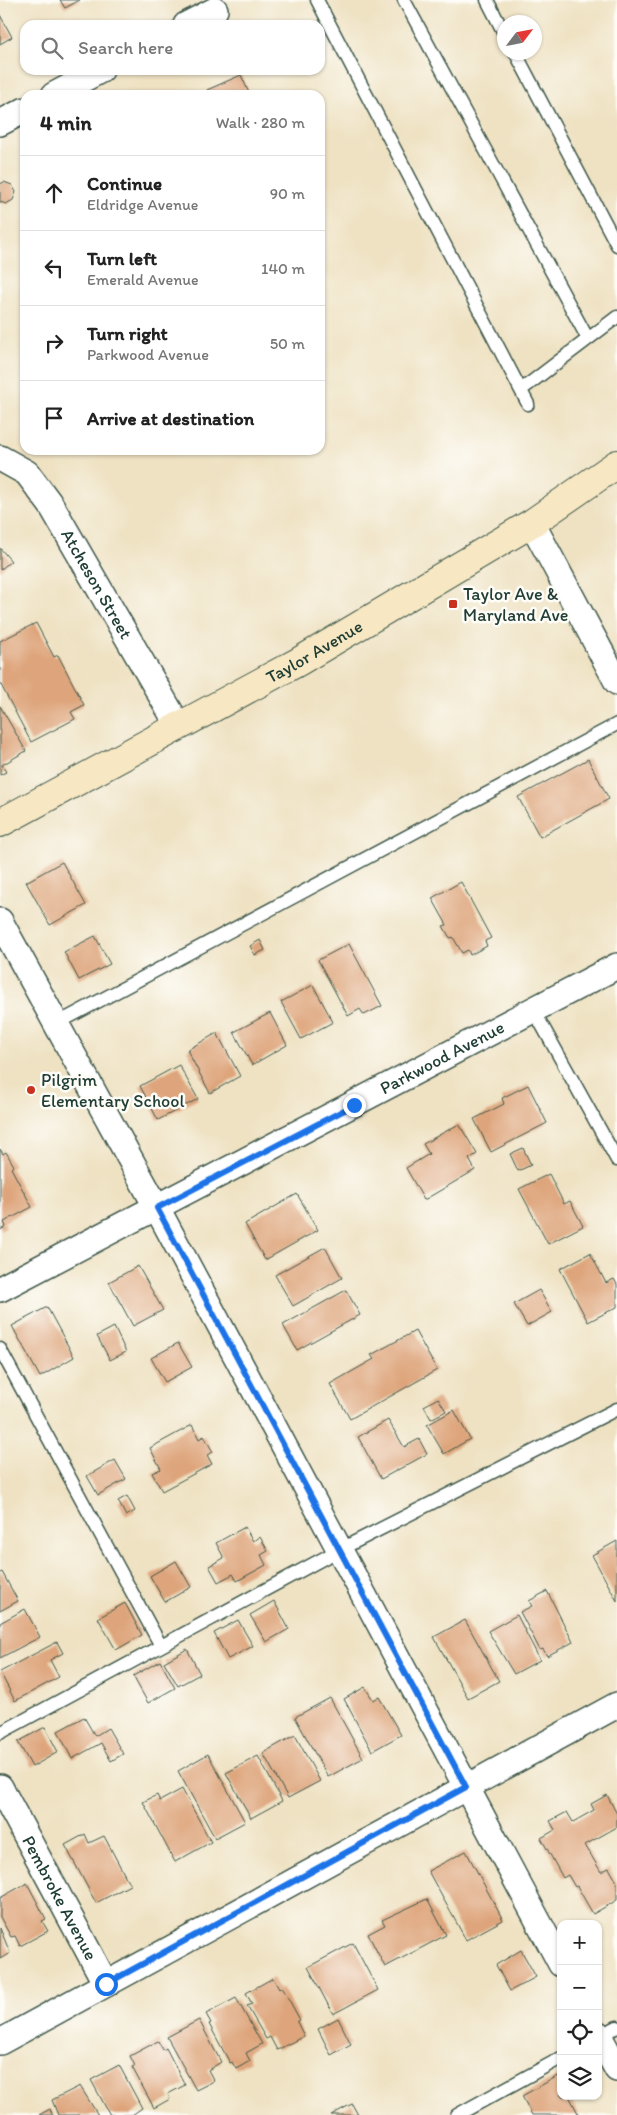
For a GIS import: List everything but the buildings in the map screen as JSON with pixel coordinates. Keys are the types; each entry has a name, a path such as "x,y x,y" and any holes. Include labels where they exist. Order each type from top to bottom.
{"main road":[{"name":"Taylor Avenue","path":"0,823 178,725 298,662 532,523 617,464"}],"street":[{"path":"196,20 215,10"},
{"path":"63,90 92,75"},
{"path":"0,124 20,113"},
{"name":"Atcheson Street","path":"0,458 27,474 51,505 178,725"},
{"path":"532,523 617,682"},
{"path":"0,921 157,1208 557,1957"},
{"name":"Parkwood Avenue","path":"0,1289 617,966"},
{"path":"0,2042 617,1705"},
{"name":"Pembroke Avenue","path":"0,1787 106,1984"},
{"path":"603,2034 617,2069"}],"lane":[{"path":"317,0 528,404"},
{"path":"404,0 588,339"},
{"path":"487,0 497,19"},
{"path":"519,60 617,245"},
{"path":"521,390 617,317"},
{"path":"56,1024 617,724"},
{"path":"534,1009 617,1160"},
{"path":"0,1349 161,1646"},
{"path":"0,1733 339,1550 617,1409"},
{"path":"457,2115 557,2060"}],"place":[{"name":"Taylor Ave & Maryland Ave","path":"453,604"},
{"name":"Pilgrim Elementary School","path":"31,1090"}],"route":[{"path":"106,1984 466,1787 157,1208 354,1105"}]}
